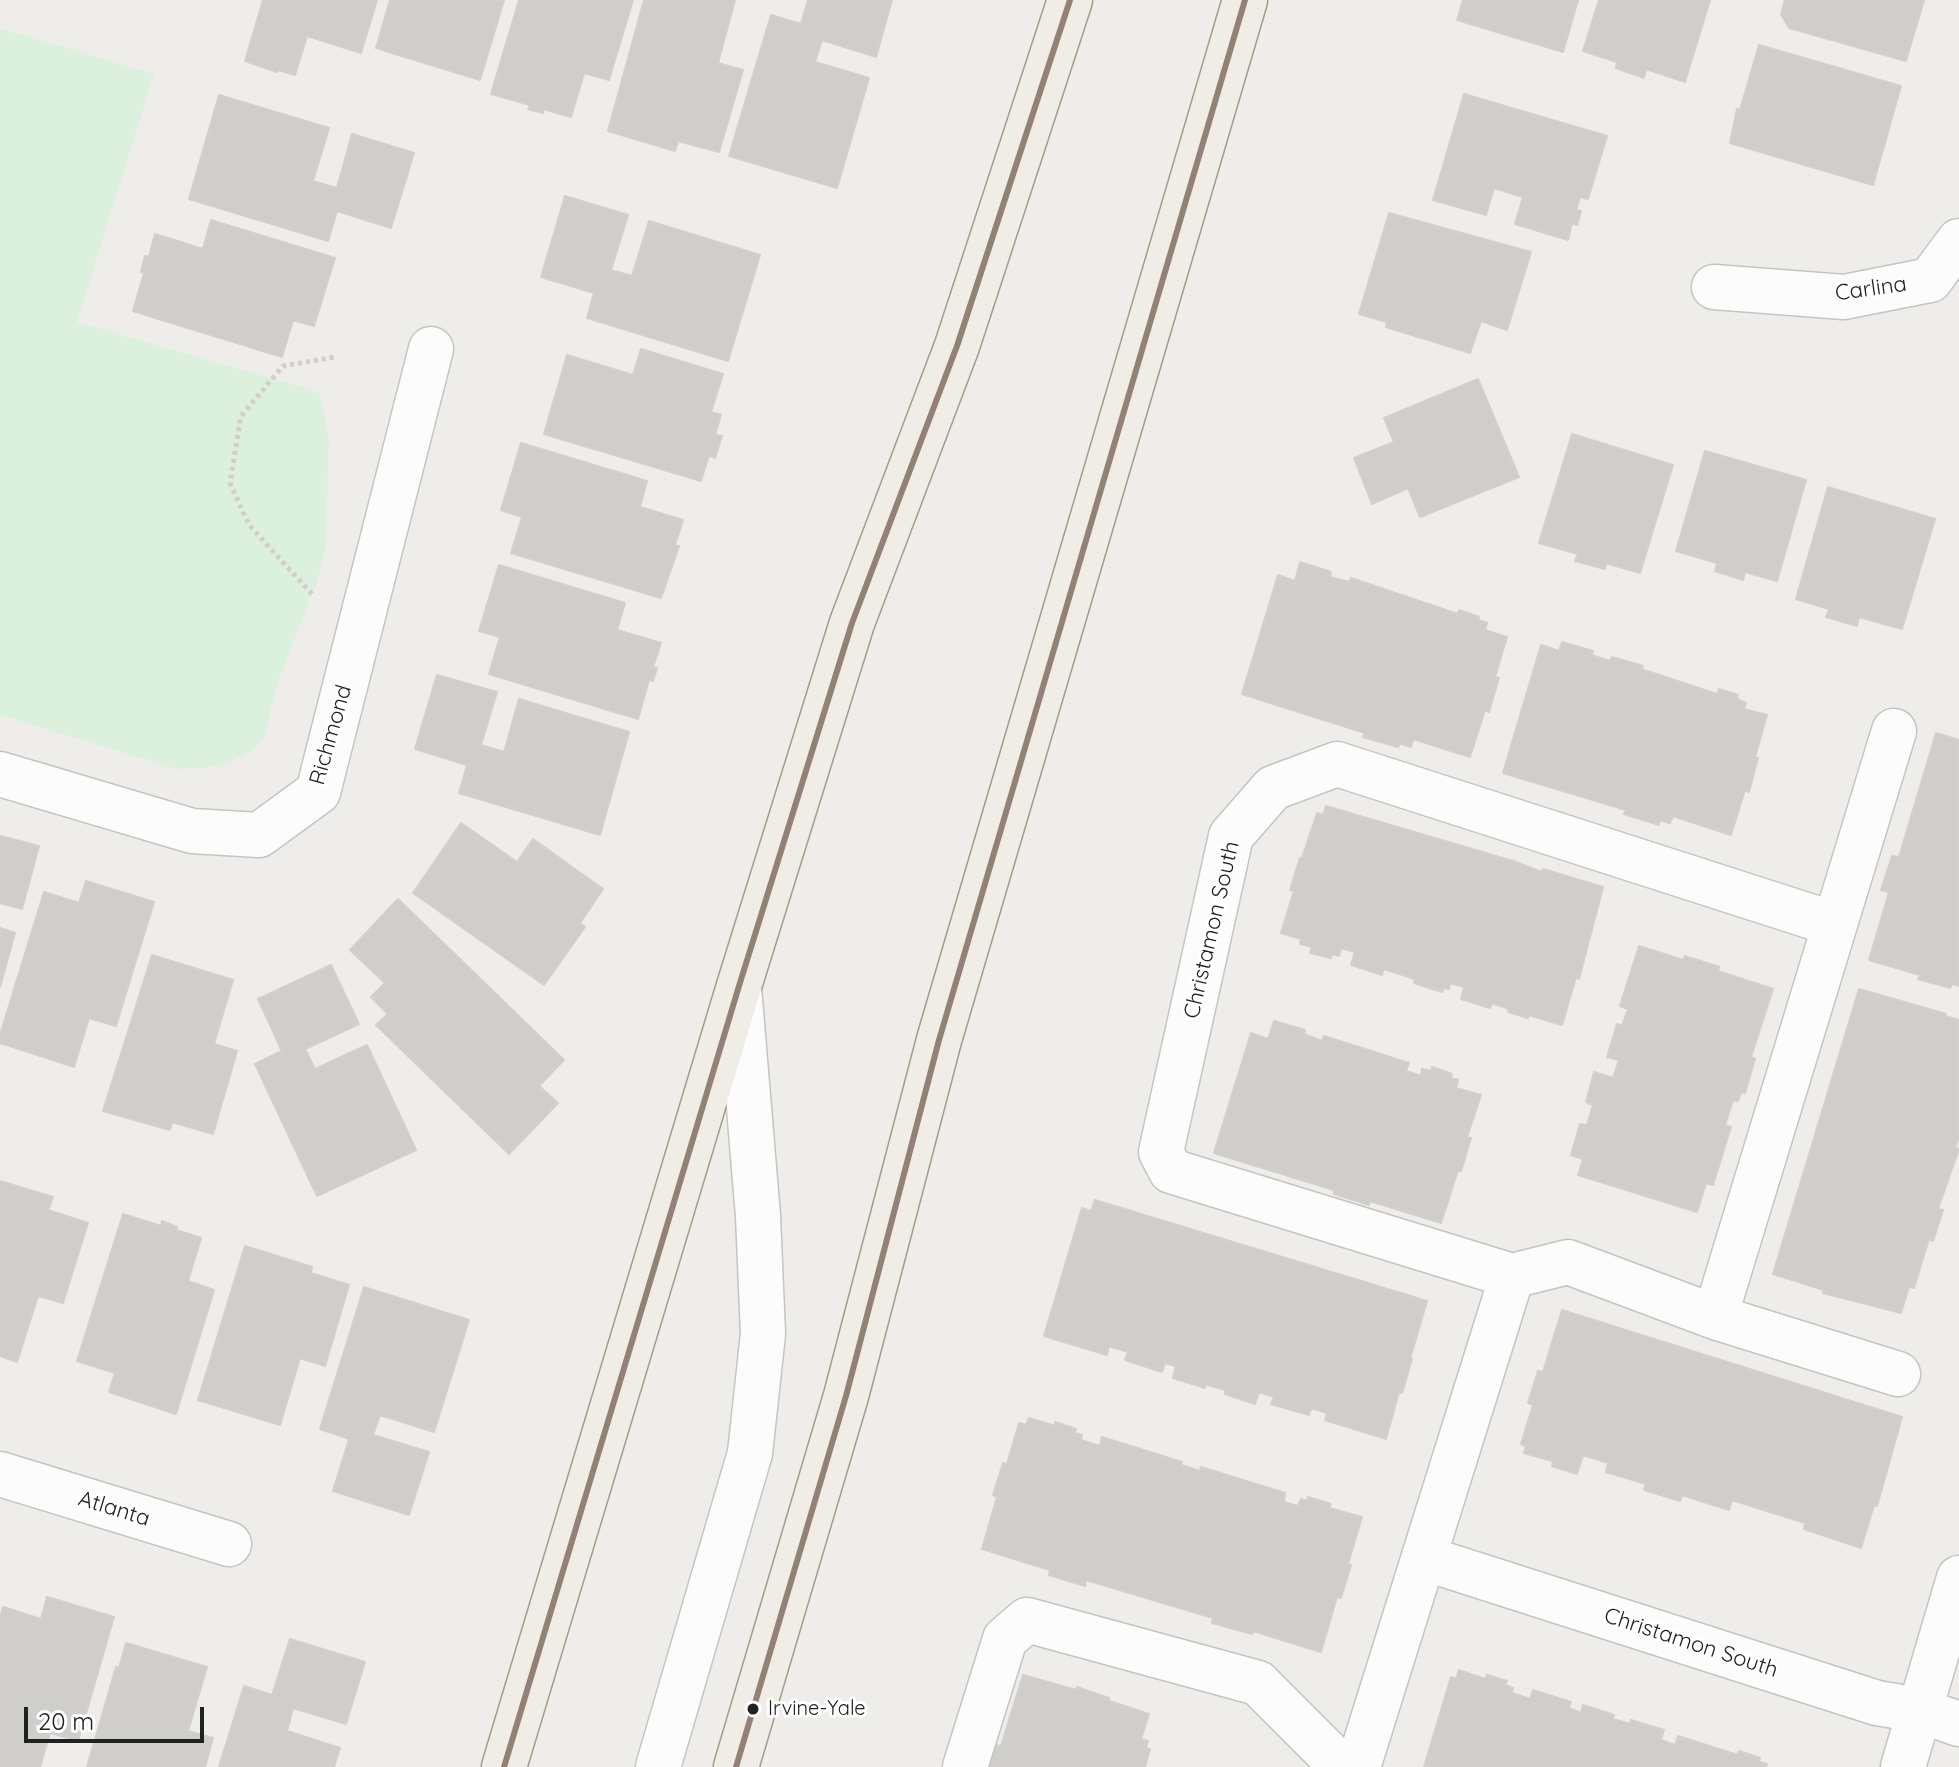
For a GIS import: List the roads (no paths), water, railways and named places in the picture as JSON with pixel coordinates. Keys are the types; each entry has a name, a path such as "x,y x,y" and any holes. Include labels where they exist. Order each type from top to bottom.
{"main road":[{"path":"504,1767 739,986 852,623 957,346 1070,0"},
{"path":"736,1767 846,1396 944,1024 1245,0"}],"street":[{"name":"Carlina","path":"1714,287 1844,297 1930,280 1959,241"},
{"name":"Richmond","path":"0,774 192,831 259,835 318,792 431,349"},
{"path":"1715,1317 1894,731"},
{"name":"Christamon South","path":"1512,1276 1171,1171 1161,1152 1231,836 1273,788 1337,764 1834,924"},
{"path":"658,1767 750,1453 763,1334 758,1216 739,986"},
{"path":"1358,1767 1512,1276 1568,1262 1715,1317 1898,1374"},
{"name":"Atlanta","path":"0,1474 229,1544"},
{"name":"Christamon South","path":"1424,1558 1877,1703 1939,1717"},
{"path":"1903,1767 1939,1717 1959,1578"},
{"path":"965,1767 1005,1639 1027,1620 1258,1683 1342,1767"}],"place":[{"name":"Irvine-Yale","path":"753,1709"}]}
